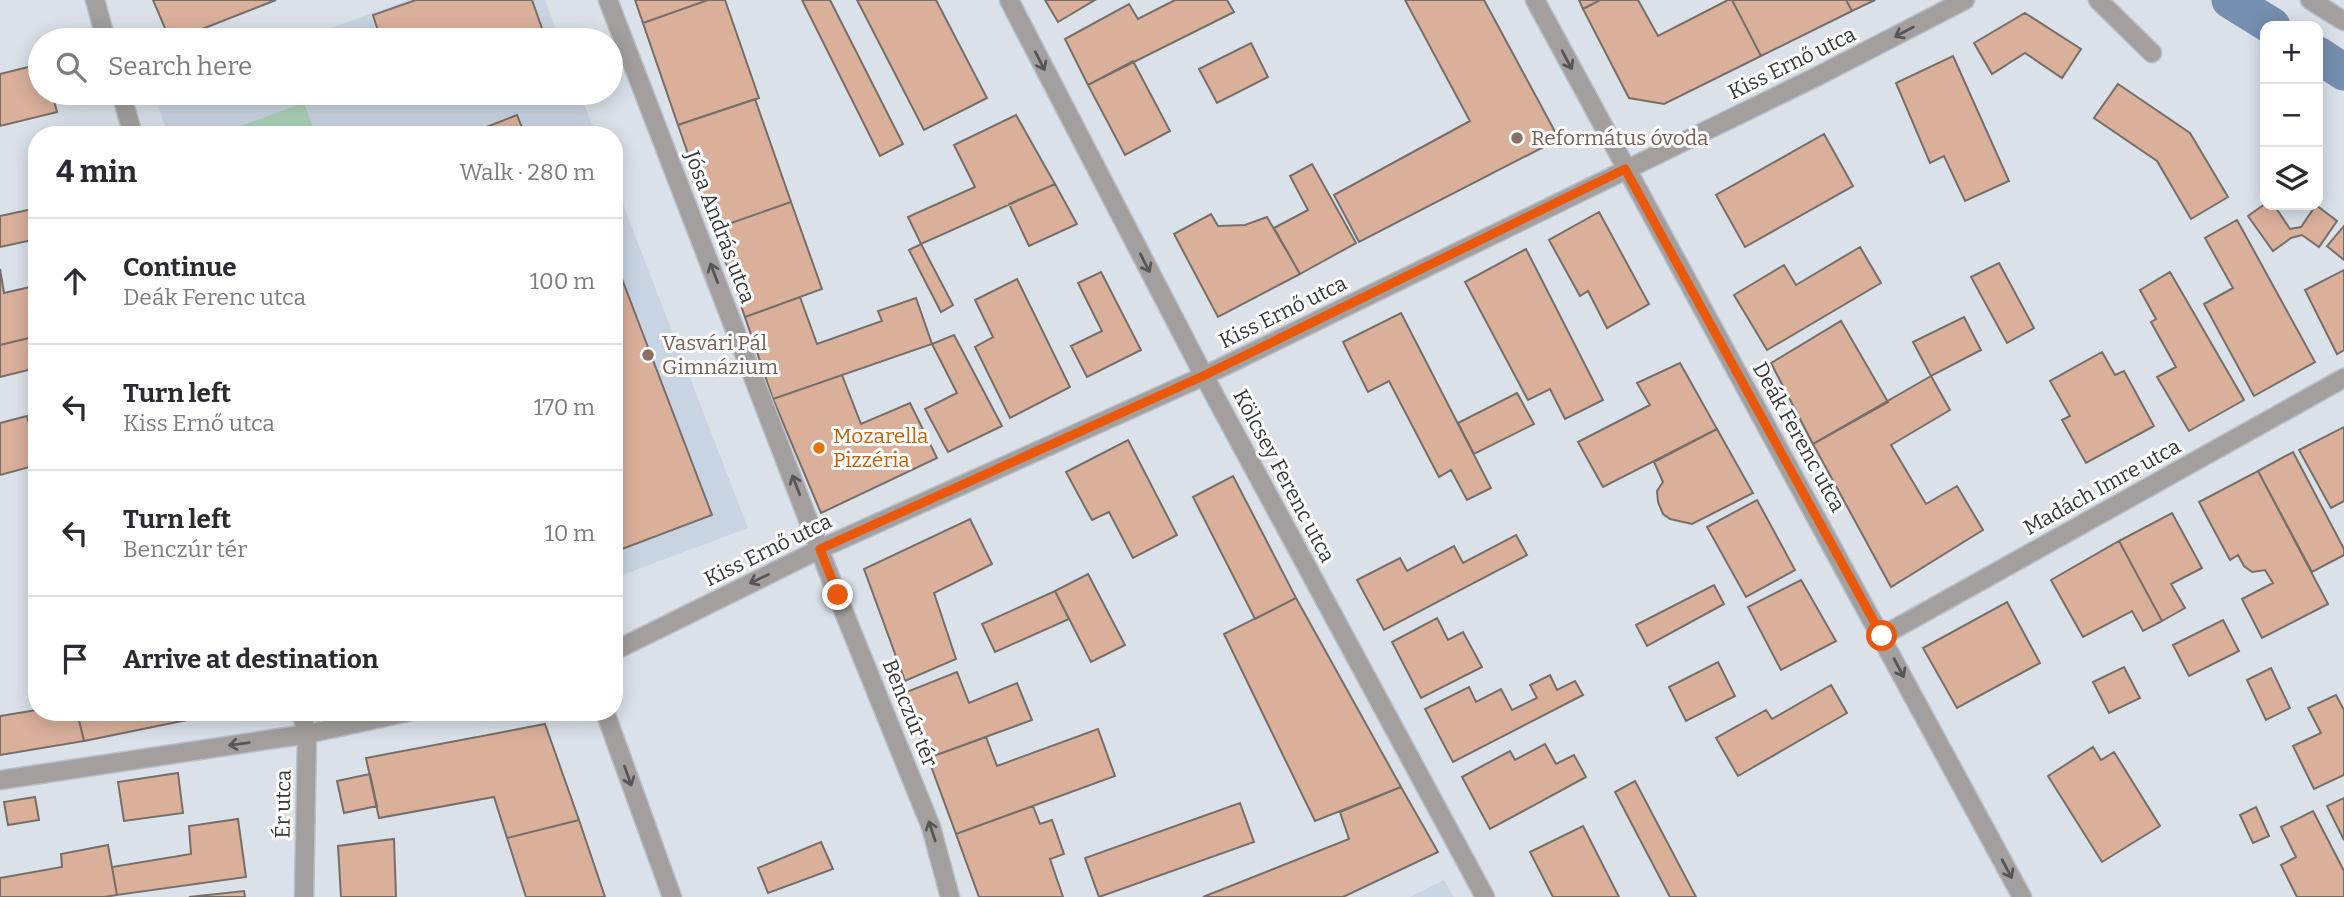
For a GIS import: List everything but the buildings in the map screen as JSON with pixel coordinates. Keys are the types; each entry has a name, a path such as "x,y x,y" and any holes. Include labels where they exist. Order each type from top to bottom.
{"street":[{"path":"94,0 102,28"},
{"name":"Jósa András utca","path":"608,0 619,28"},
{"name":"Kölcsey Ferenc utca","path":"1009,0 1203,376 1485,897"},
{"name":"Deák Ferenc utca","path":"1535,0 2022,897"},
{"name":"Kiss Ernő utca","path":"623,647 820,549 1203,376 1818,76 1965,0"},
{"path":"2098,0 2152,53"},
{"path":"2310,0 2344,21"},
{"name":"Jósa András utca","path":"623,39 820,549"},
{"path":"124,105 130,126"},
{"name":"Madách Imre utca","path":"1882,636 2344,378"},
{"name":"Benczúr tér","path":"820,549 931,827 950,897"},
{"name":"Ér utca","path":"303,721 307,734 304,897"},
{"path":"0,779 307,734 367,721"},
{"path":"608,721 672,897"}],"shaded area":[{"path":"408,0 545,0 556,28 332,28"},
{"path":"158,105 585,105 593,126 165,126"},
{"name":"Vasvári Pál Gimnázium","path":"623,204 748,528 623,575"},
{"path":"1444,880 1454,897 1410,897"}],"green space":[{"path":"305,105 313,126 240,126"}],"waterway":[{"path":"2230,0 2264,21"},
{"path":"2323,58 2344,72"}],"place":[{"name":"Református óvoda","path":"1517,138"},
{"name":"Vasvári Pál Gimnázium","path":"648,355"},
{"name":"Mozarella Pizzéria","path":"819,448"}],"route":[{"path":"838,595 820,549 1203,376 1625,169 1882,636"}]}
